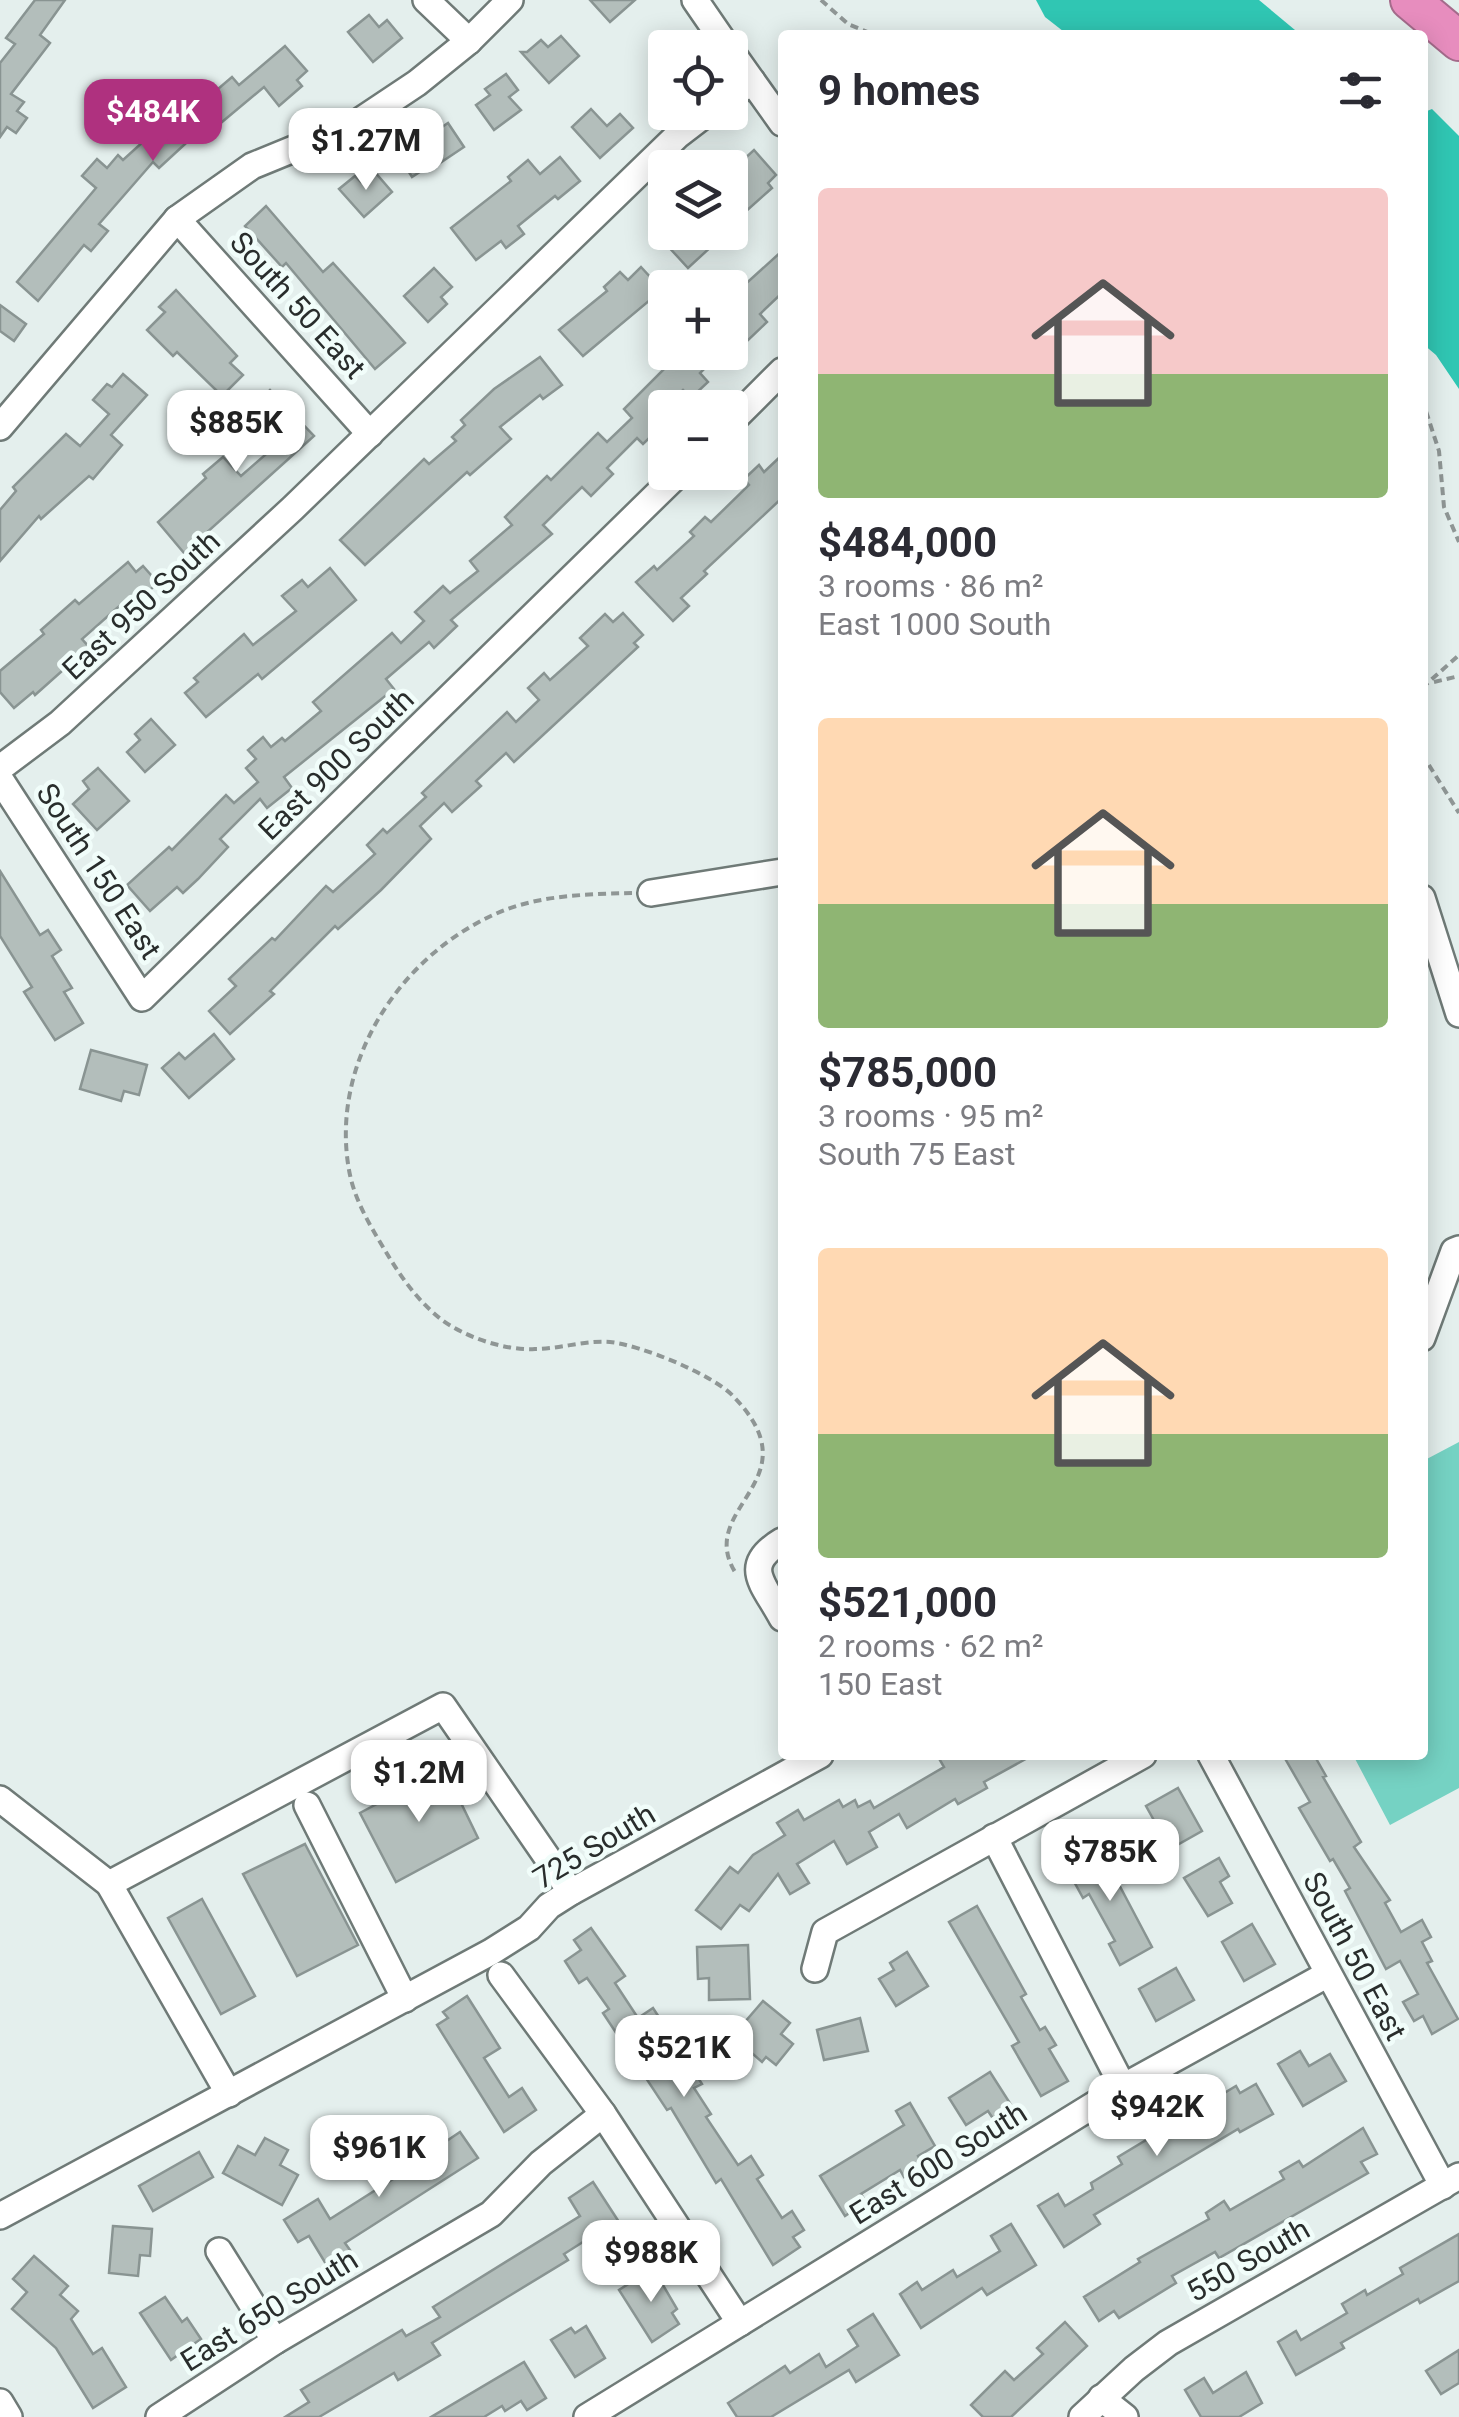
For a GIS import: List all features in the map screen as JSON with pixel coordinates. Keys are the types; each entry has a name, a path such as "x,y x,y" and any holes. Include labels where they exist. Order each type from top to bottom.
{"highway":[{"path":"1410,0 1459,40"}],"street":[{"path":"426,0 469,41"},
{"path":"0,427 177,219 252,166 357,123 418,83 510,0"},
{"path":"695,0 716,30"},
{"path":"748,75 778,117"},
{"path":"748,84 752,81"},
{"name":"East 950 South","path":"0,768 60,723 370,434 683,130"},
{"name":"South 50 East","path":"177,219 370,434"},
{"path":"748,405 778,375"},
{"name":"East 900 South","path":"142,998 662,490"},
{"name":"South 150 East","path":"0,779 142,998"},
{"path":"651,894 778,873"},
{"path":"1428,917 1459,1014"},
{"path":"1428,1322 1454,1251 1459,1249"},
{"path":"778,1544 759,1558 758,1571 778,1610"},
{"path":"109,1884 444,1706 571,1892"},
{"name":"725 South","path":"0,2216 405,1999 529,1928 548,1906 571,1892 811,1760"},
{"path":"815,1968 825,1932 1133,1760"},
{"name":"South 50 East","path":"1215,1760 1328,1974 1451,2181"},
{"path":"0,1800 109,1884 228,2094"},
{"path":"308,1805 405,1999"},
{"path":"994,1837 1122,2087"},
{"name":"East 600 South","path":"587,2417 1122,2087 1328,1974"},
{"path":"502,1975 603,2114 740,2323"},
{"name":"East 650 South","path":"159,2417 275,2341 492,2214 540,2164 603,2114"},
{"name":"550 South","path":"1082,2417 1168,2343 1451,2181"},
{"path":"219,2251 275,2341"},
{"path":"1102,2398 1125,2417"},
{"path":"0,2402 9,2417"}],"path":[{"path":"821,0 848,24 863,30"},
{"path":"1428,417 1439,451 1444,507 1459,542"},
{"path":"1428,684 1459,656"},
{"path":"1432,682 1459,676"},
{"path":"1428,764 1459,813"},
{"path":"651,894 582,895 506,910 458,936 408,976 376,1020 358,1065 348,1115 350,1176 364,1211 400,1274 445,1322 492,1342 530,1350 604,1342 621,1344 695,1370 728,1390 754,1425 764,1456 760,1478 732,1518 729,1558 744,1583 756,1589 766,1588"}],"shaded area":[{"path":"1036,0 1259,0 1295,30 1062,30 1045,17"},
{"path":"1432,109 1459,136 1459,389 1428,348 1428,111"},
{"path":"1459,1442 1459,1788 1390,1825 1356,1760 1428,1760 1428,1458"}],"building":[{"path":"35,0 65,0 40,35 50,43 11,94 24,102 17,111 27,118 16,133 7,127 0,137 0,63 15,44 6,38"},
{"path":"590,0 635,0 610,22"},
{"path":"369,15 379,27 387,20 402,38 373,62 348,32"},
{"path":"561,36 579,56 549,83 521,52 527,52 541,40 548,47"},
{"path":"285,46 307,71 297,80 302,86 279,106 264,87 216,127 210,121 159,168 153,162 99,224 108,231 91,251 84,245 38,301 17,282 96,188 82,176 97,159 107,168 118,155 123,160 177,111 184,118 232,77 239,85"},
{"path":"506,74 518,90 509,97 521,110 494,130 476,105 490,95 485,89"},
{"path":"591,109 607,126 620,114 633,128 600,158 572,127"},
{"path":"448,123 464,147 412,177 399,156"},
{"path":"754,150 776,175 768,183 772,188 748,209 748,156"},
{"path":"560,157 580,181 518,226 524,234 506,248 501,241 476,260 451,228 511,181 508,177 528,160 540,174"},
{"path":"374,171 392,192 364,217 339,189 355,176 361,182"},
{"path":"266,206 323,272 333,263 405,343 375,369 286,263 282,267 245,226"},
{"path":"671,250 708,250 688,268"},
{"path":"778,255 778,297 760,314 767,322 748,340 748,282"},
{"path":"641,267 648,275 648,302 583,356 559,330 607,291 604,287 620,272 628,280"},
{"path":"434,268 452,287 441,297 447,304 428,322 404,296"},
{"path":"176,290 237,356 230,363 243,375 225,393 219,393 177,352 173,356 147,330 165,312 159,307"},
{"path":"0,305 26,324 14,341 0,331"},
{"path":"540,357 562,385 543,399 540,395 500,427 511,439 470,475 467,472 365,565 340,540 424,459 429,464 456,441 452,437 465,425 461,420 494,389"},
{"path":"663,370 703,370 700,373 708,382 700,390 648,390 648,439 643,444 637,438 607,468 613,474 591,496 582,487 543,525 552,534 451,620 457,626 434,648 429,642 386,679 394,689 284,777 292,788 267,808 260,799 220,839 228,847 198,879 183,893 177,887 150,911 127,885 169,847 172,850 226,795 234,803 258,782 246,768 256,759 248,750 263,737 271,747 282,738 285,741 321,711 313,702 392,633 401,643 424,621 415,612 443,586 450,593 478,571 470,561 512,525 505,517 547,476 551,480 598,433 607,442 632,418 624,409"},
{"path":"123,374 147,395 111,435 122,445 93,479 89,476 41,519 39,516 0,561 0,510 16,491 13,487 66,434 80,446 109,414 93,400"},
{"path":"270,390 314,436 184,553 158,522 223,457 241,476 272,449 250,427 260,417 252,408"},
{"path":"778,459 778,502 704,571 707,574 681,598 689,606 673,621 636,582 654,566 657,570 694,536 690,532 705,517 711,522 748,490 748,475 759,465 764,472"},
{"path":"128,562 136,572 143,566 158,583 117,608 82,639 89,647 35,695 33,692 14,708 0,692 0,671 44,634 41,630 75,600 79,604"},
{"path":"330,568 356,600 262,679 258,674 206,717 185,693 198,682 194,678 244,634 253,645 296,611 282,596 302,580 308,587"},
{"path":"623,613 643,635 634,643 638,647 514,762 506,753 476,781 481,786 452,812 444,803 420,826 431,839 338,929 335,926 270,991 274,994 230,1034 209,1011 236,986 229,979 272,938 275,940 326,886 333,892 375,854 367,845 383,829 387,833 426,797 422,793 507,712 516,722 539,700 528,688 544,673 550,680 588,646 580,638 605,614 613,622"},
{"path":"151,719 175,745 145,772 127,752 140,740 135,734"},
{"path":"98,768 129,801 97,830 73,804 89,789 83,781"},
{"path":"0,871 40,935 48,930 61,950 52,956 72,988 64,992 83,1023 55,1040 24,992 32,987 0,936"},
{"path":"214,1034 234,1059 189,1098 162,1068 179,1053 185,1059"},
{"path":"91,1050 147,1065 139,1095 124,1091 121,1101 80,1089"},
{"path":"940,1760 1024,1760 984,1782 987,1788 958,1804 955,1799 907,1828 899,1814 869,1832 877,1847 847,1864 834,1841 797,1864 809,1883 790,1894 778,1874 749,1911 740,1905 721,1929 696,1910 730,1867 738,1873 753,1855 785,1835 777,1823 798,1810 804,1820 839,1800 843,1807 855,1800 858,1807 870,1801 874,1808 944,1767"},
{"path":"1286,1760 1317,1760 1361,1842 1354,1847 1390,1900 1385,1903 1401,1932 1422,1920 1431,1937 1422,1942 1432,1961 1427,1963 1458,2019 1432,2034 1423,2016 1414,2021 1403,2002 1418,1994 1400,1961 1386,1969 1345,1891 1350,1888 1299,1808 1310,1802"},
{"path":"444,1768 478,1838 396,1882 360,1813"},
{"path":"1178,1788 1202,1831 1170,1849 1146,1806"},
{"path":"1097,1843 1152,1947 1120,1965 1109,1944 1115,1941 1089,1894 1083,1898 1072,1878 1080,1873 1071,1858"},
{"path":"305,1844 358,1945 297,1976 243,1874"},
{"path":"1219,1858 1229,1876 1220,1882 1232,1903 1208,1916 1184,1878"},
{"path":"202,1899 255,1996 221,2014 168,1918"},
{"path":"977,1906 1026,1994 1021,1997 1040,2030 1045,2027 1056,2045 1049,2049 1068,2081 1041,2096 1012,2046 1019,2042 949,1922"},
{"path":"1252,1924 1275,1964 1244,1981 1222,1942"},
{"path":"591,1928 625,1976 615,1983 638,2018 653,2008 666,2028 652,2037 676,2075 690,2065 702,2084 694,2088 711,2114 706,2117 738,2165 751,2156 763,2175 757,2179 782,2218 792,2211 804,2230 793,2237 800,2247 773,2265 721,2179 716,2183 671,2108 667,2110 603,2013 609,2009 587,1978 579,1983 565,1961 581,1950 574,1940"},
{"path":"748,1945 750,1999 709,2000 709,1978 698,1979 697,1947"},
{"path":"907,1952 928,1986 896,2006 879,1979 894,1970 890,1963"},
{"path":"1176,1968 1194,2000 1156,2021 1139,1989"},
{"path":"467,1996 500,2048 484,2058 509,2097 522,2088 536,2110 504,2132 437,2025 448,2018 443,2012"},
{"path":"763,2001 790,2023 781,2034 793,2044 776,2065 766,2057 762,2062 753,2054 746,2063 725,2045"},
{"path":"860,2018 868,2051 824,2060 817,2030"},
{"path":"1300,2051 1309,2066 1330,2054 1346,2081 1303,2106 1278,2064"},
{"path":"990,2072 1015,2111 996,2123 988,2111 966,2125 949,2098"},
{"path":"1256,2084 1273,2114 1240,2132 1238,2129 1094,2215 1100,2224 1064,2247 1038,2206 1058,2194 1065,2206 1093,2189 1091,2183 1122,2164 1118,2157 1236,2086 1240,2093"},
{"path":"910,2103 935,2146 918,2156 923,2166 904,2177 900,2170 861,2194 866,2202 845,2216 820,2176 904,2125 896,2111"},
{"path":"1363,2128 1377,2154 1361,2162 1368,2173 1219,2258 1215,2252 1172,2276 1176,2283 1119,2318 1114,2311 1099,2321 1084,2297 1140,2262 1138,2259 1209,2219 1206,2213 1224,2201 1230,2210 1284,2179 1280,2172 1299,2161 1303,2167"},
{"path":"460,2132 478,2158 345,2243 350,2250 326,2264 309,2236 298,2242 284,2220 318,2199 330,2219"},
{"path":"265,2138 288,2150 280,2165 298,2175 282,2205 223,2173 238,2146 255,2155"},
{"path":"199,2152 213,2177 153,2211 139,2186"},
{"path":"593,2182 630,2239 607,2254 594,2235 564,2254 568,2260 432,2343 440,2355 398,2380 394,2373 319,2417 285,2417 309,2402 301,2390 402,2330 406,2336 440,2317 433,2307 580,2216 569,2198"},
{"path":"1011,2224 1036,2265 987,2295 982,2288 921,2328 900,2294 917,2282 922,2290 953,2270 957,2277 1000,2251 991,2236"},
{"path":"113,2226 152,2229 150,2256 140,2255 138,2276 109,2273"},
{"path":"1459,2234 1459,2281 1420,2303 1418,2299 1341,2343 1344,2348 1296,2375 1278,2342 1296,2331 1301,2340 1347,2313 1342,2304 1403,2274 1400,2268"},
{"path":"34,2256 68,2286 60,2295 78,2311 71,2319 93,2354 102,2348 126,2387 93,2408 56,2348 12,2309 27,2292 13,2279"},
{"path":"653,2268 677,2309 672,2313 679,2324 652,2342 619,2290"},
{"path":"165,2297 182,2322 187,2318 201,2339 171,2360 140,2313"},
{"path":"873,2314 899,2355 856,2382 849,2370 771,2417 737,2417 728,2403 785,2366 790,2373 819,2354 826,2367 858,2346 848,2330"},
{"path":"1065,2322 1087,2346 1011,2417 983,2417 971,2405 1005,2371 1014,2380 1043,2354 1037,2348"},
{"path":"586,2326 605,2358 575,2377 551,2340 571,2328 575,2333"},
{"path":"1459,2350 1459,2383 1441,2394 1426,2371"},
{"path":"524,2362 546,2398 527,2410 521,2401 484,2417 431,2417"},
{"path":"1246,2372 1262,2403 1239,2417 1201,2417 1185,2390 1204,2378 1213,2393"}]}
